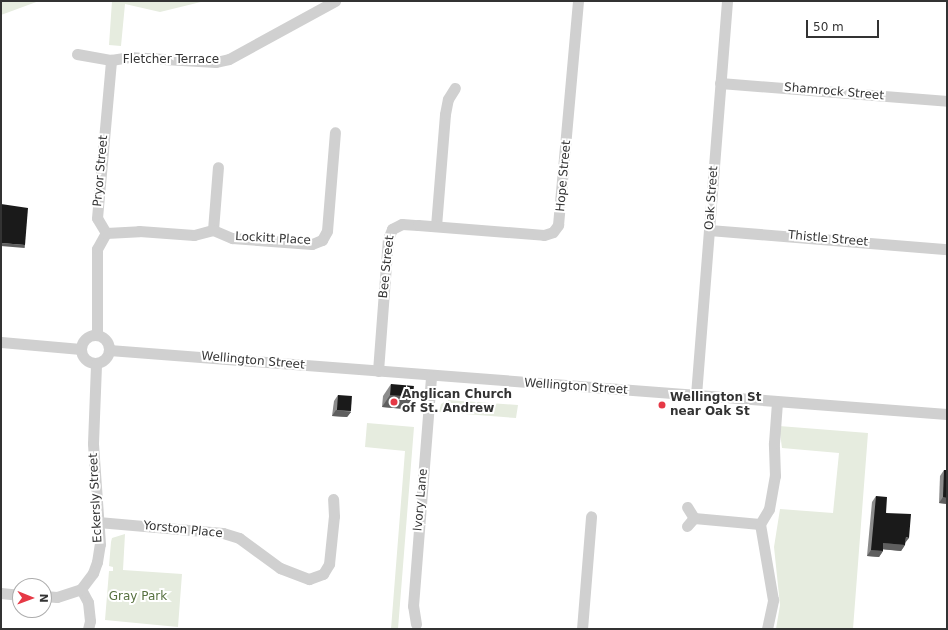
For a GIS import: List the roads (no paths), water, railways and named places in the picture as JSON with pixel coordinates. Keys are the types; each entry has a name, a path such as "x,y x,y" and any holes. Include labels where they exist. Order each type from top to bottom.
{"street":[{"name":"Fletcher Terrace","path":"111,60 129,58 216,62 229,59 335,1"},
{"name":"Hope Street","path":"436,226 544,235 553,232 558,225 578,1"},
{"name":"Oak Street","path":"696,395 727,1"},
{"path":"77,54 111,60"},
{"name":"Pryor Street","path":"106,233 97,218 111,60"},
{"name":"Shamrock Street","path":"720,83 947,101"},
{"path":"436,226 445,114 448,99 455,88"},
{"name":"Lockitt Place","path":"214,230 232,238 312,244 322,240 327,231 335,132"},
{"path":"97,335 97,249 106,233 139,231 194,235 214,230 218,168"},
{"name":"Bee Street","path":"378,371 390,232 402,224 436,226"},
{"name":"Thistle Street","path":"709,230 947,249"},
{"path":"97,335 106,340 109,350 105,359 96,364 86,360 81,349 86,339 97,335"},
{"path":"1,342 81,349"},
{"name":"Wellington Street","path":"109,350 431,376 947,414"},
{"name":"Eckersly Street","path":"81,589 93,574 100,544 93,443 96,364"},
{"name":"Ivory Lane","path":"416,624 413,606 431,376"},
{"path":"767,629 773,600 760,524 769,509 775,476 774,443 777,402"},
{"name":"Yorston Place","path":"98,522 223,533 239,538 280,568 309,578 323,574 329,564 334,516 333,499"},
{"path":"687,507 690,522 760,524"},
{"path":"582,629 591,516"},
{"path":"52,597 57,597 81,589 88,602 90,621 88,629"},
{"path":"1,593 12,594"}],"place":[{"name":"Anglican Church of St. Andrew","path":"394,402"},
{"name":"Wellington St near Oak St","path":"662,405"}],"park label":[{"name":"Gray Park","path":"138,597"}]}
